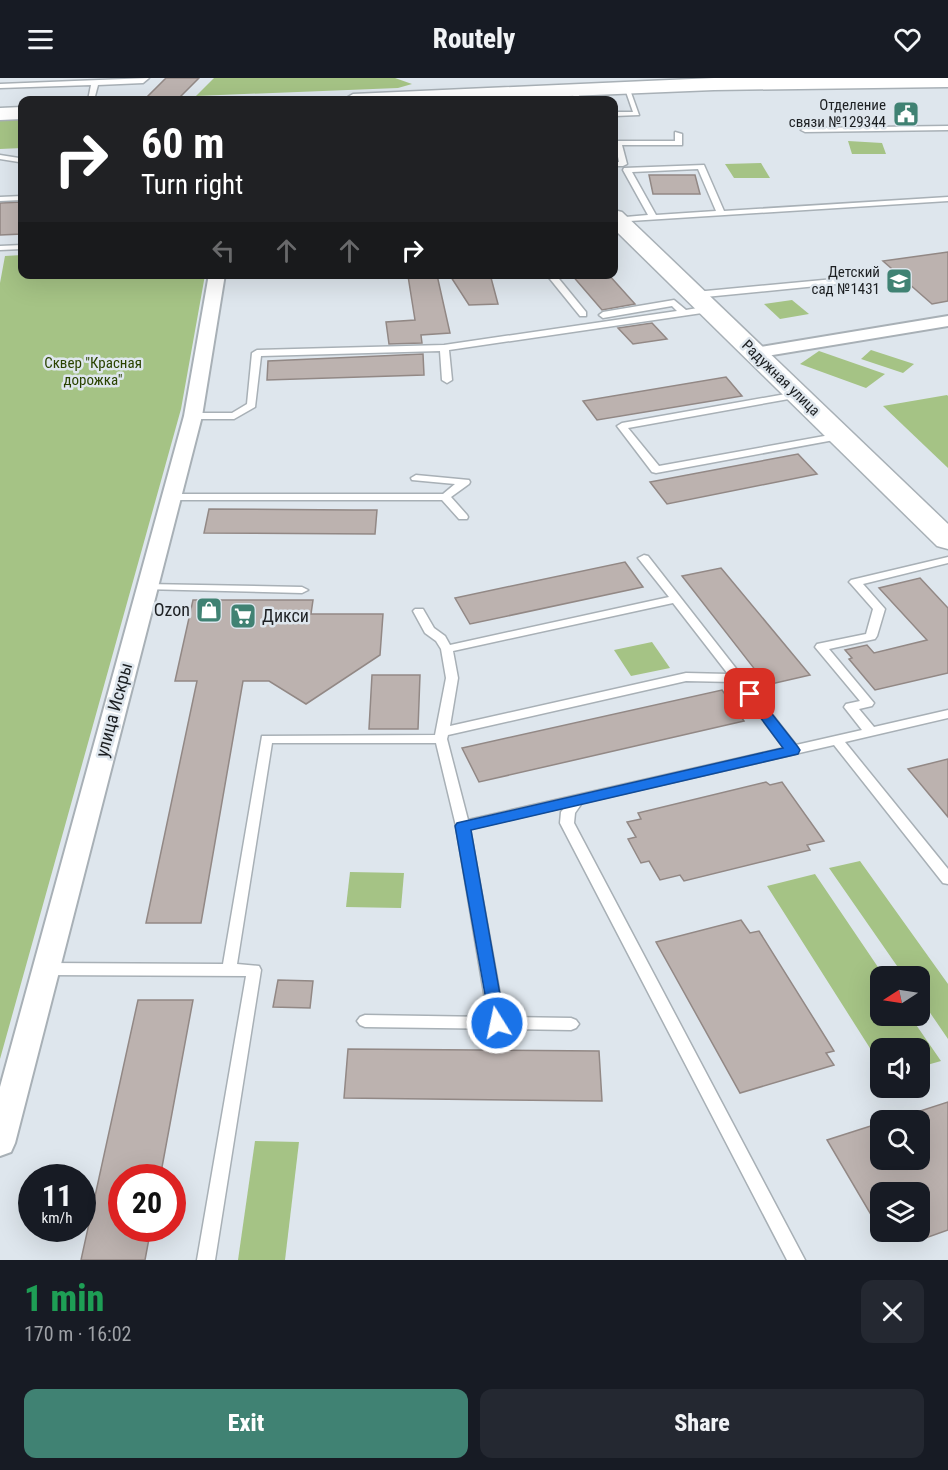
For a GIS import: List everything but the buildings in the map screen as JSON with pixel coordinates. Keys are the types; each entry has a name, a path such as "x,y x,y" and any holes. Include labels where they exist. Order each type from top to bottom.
{"main road":[{"path":"433,78 465,85 479,96"},
{"path":"544,96 576,95 626,87 716,81 918,79 948,81"},
{"path":"0,114 18,113"},
{"name":"Радужная улица","path":"618,223 696,306 754,353 948,540"}],"street":[{"name":"улица Искры","path":"0,1143 193,416 216,279"},
{"path":"754,353 948,321"}],"lane":[{"path":"0,86 143,81 146,78"},
{"path":"93,96 95,82"},
{"path":"618,114 637,114 626,87"},
{"path":"805,130 948,128"},
{"path":"618,164 623,164 618,143 679,143 678,134"},
{"path":"0,157 18,160"},
{"path":"653,217 627,170 701,167 721,213"},
{"path":"0,199 18,198"},
{"path":"618,219 948,200"},
{"path":"0,248 18,247"},
{"path":"554,279 584,314"},
{"path":"193,416 234,416 252,405 257,353 444,348 444,346 834,282"},
{"path":"603,315 674,303 696,306"},
{"path":"444,348 447,380"},
{"path":"797,394 621,426 656,470 841,436"},
{"path":"171,497 445,497 465,482 416,478"},
{"path":"445,497 463,516"},
{"path":"644,558 793,750"},
{"path":"871,732 850,707 868,703 821,647 871,636 879,609 855,582 948,560"},
{"path":"146,588 302,590"},
{"path":"447,649 676,599"},
{"path":"419,611 429,630 441,639 447,649 452,678 441,735 463,826 497,1023"},
{"path":"229,970 266,740 441,735 686,677 738,678"},
{"path":"463,826 948,714"},
{"path":"837,740 948,879"},
{"path":"577,800 568,812 567,823 796,1260"},
{"path":"46,969 254,970 206,1260"},
{"path":"365,1021 570,1024"}],"green space":[{"path":"214,78 395,78 412,84 398,88 196,96"},
{"path":"0,118 18,118 18,148 0,149"},
{"path":"848,141 882,143 886,154 852,154"},
{"path":"761,163 770,178 734,178 725,164"},
{"name":"Сквер \"Красная дорожка\"","path":"18,255 18,279 204,279 181,409 0,1059 0,283 5,256"},
{"path":"792,300 809,314 780,319 764,304"},
{"path":"871,350 914,364 903,373 861,359"},
{"path":"819,351 885,374 866,388 800,364"},
{"path":"948,396 948,468 883,406"},
{"path":"652,642 670,668 631,676 614,650"},
{"path":"860,861 948,984 948,1039 930,1013 930,966 897,966 829,868"},
{"path":"350,872 404,873 401,908 346,907"},
{"path":"815,874 877,966 870,966 870,1026 917,1026 925,1038 870,1038 870,1048 767,886"},
{"path":"930,1045 941,1061 930,1064"},
{"path":"255,1141 299,1142 285,1260 238,1260"}],"place":[{"name":"Отделение связи №129344","path":"906,114"},
{"name":"Детский сад №1431","path":"899,281"},
{"name":"Ozon","path":"209,610"},
{"name":"Дикси","path":"243,616"}],"route":[{"path":"497,1023 463,826 793,750 750,694"}]}
